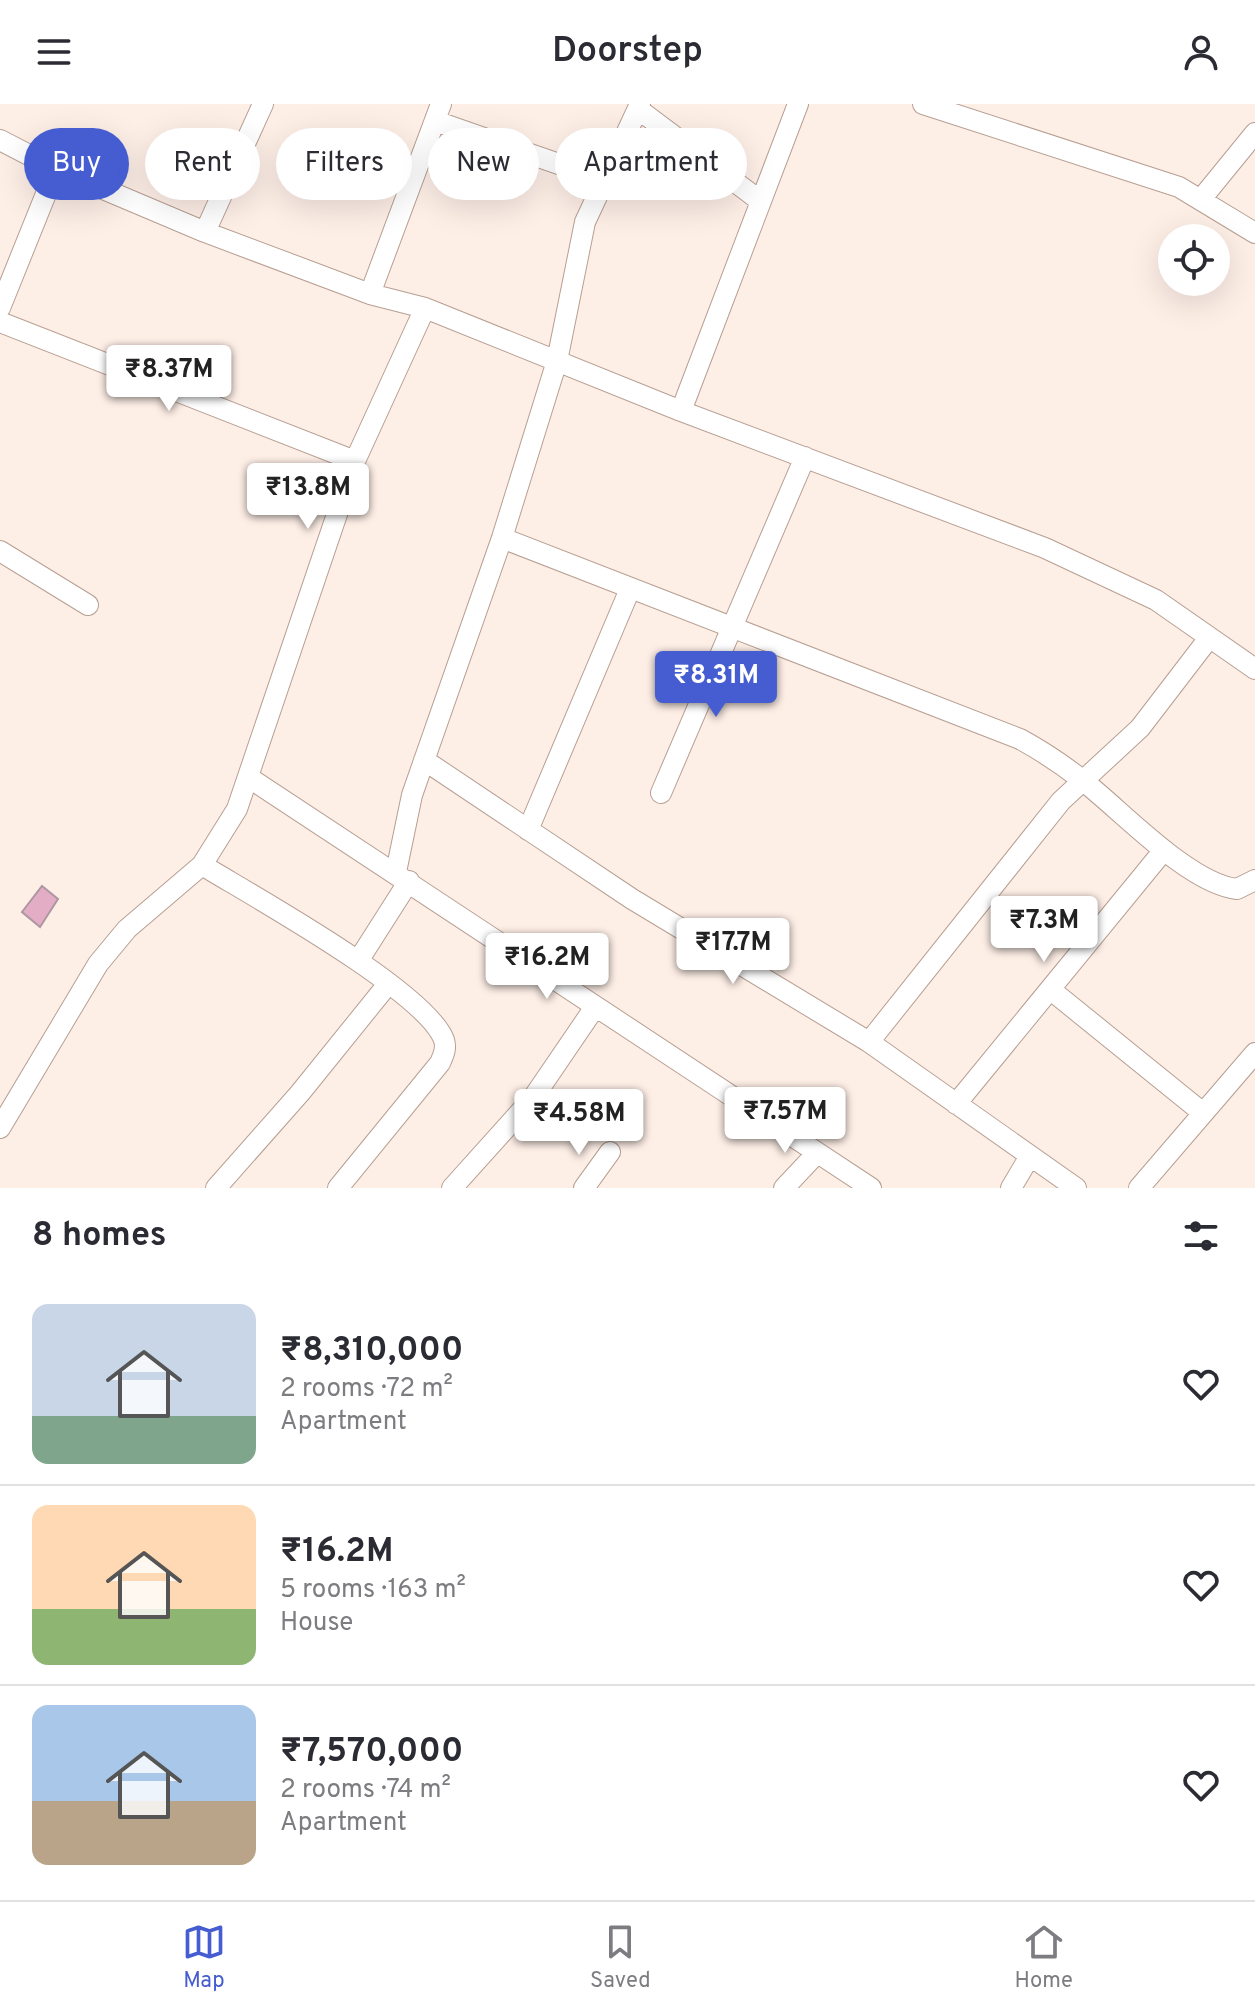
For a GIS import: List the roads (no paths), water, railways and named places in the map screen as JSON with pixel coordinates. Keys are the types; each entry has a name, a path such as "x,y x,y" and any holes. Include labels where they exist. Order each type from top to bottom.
{"street":[{"path":"205,232 263,104"},
{"path":"681,411 798,104"},
{"path":"923,104 1154,177 1202,198 1255,233"},
{"path":"628,128 639,107 759,200"},
{"path":"370,294 438,112 555,160"},
{"path":"1202,198 1255,133"},
{"path":"0,140 24,152"},
{"path":"0,308 44,200"},
{"path":"129,200 370,294 425,308 681,411 1045,548 1156,600 1255,669"},
{"path":"358,961 402,877 412,795 502,538 557,361 575,260 595,200"},
{"path":"0,1128 76,996 113,943 202,865 237,809 355,461 425,308"},
{"path":"0,322 355,461"},
{"path":"661,793 805,457"},
{"path":"502,538 1020,739 1082,779 1164,850 1227,888 1247,886 1255,880"},
{"path":"0,551 88,605"},
{"path":"528,830 630,589"},
{"path":"869,1042 1082,779 1140,728 1209,638"},
{"path":"424,760 632,899 869,1042 1076,1188"},
{"path":"248,777 871,1188"},
{"path":"956,1104 1164,850"},
{"path":"202,865 358,961 421,1010 439,1031 444,1054 338,1188"},
{"path":"216,1188 300,1093 388,984"},
{"path":"1051,990 1203,1113"},
{"path":"452,1188 525,1108 595,1007"},
{"path":"1139,1188 1255,1053"},
{"path":"584,1188 610,1152"},
{"path":"784,1188 817,1153"},
{"path":"1011,1188 1030,1156"}]}
